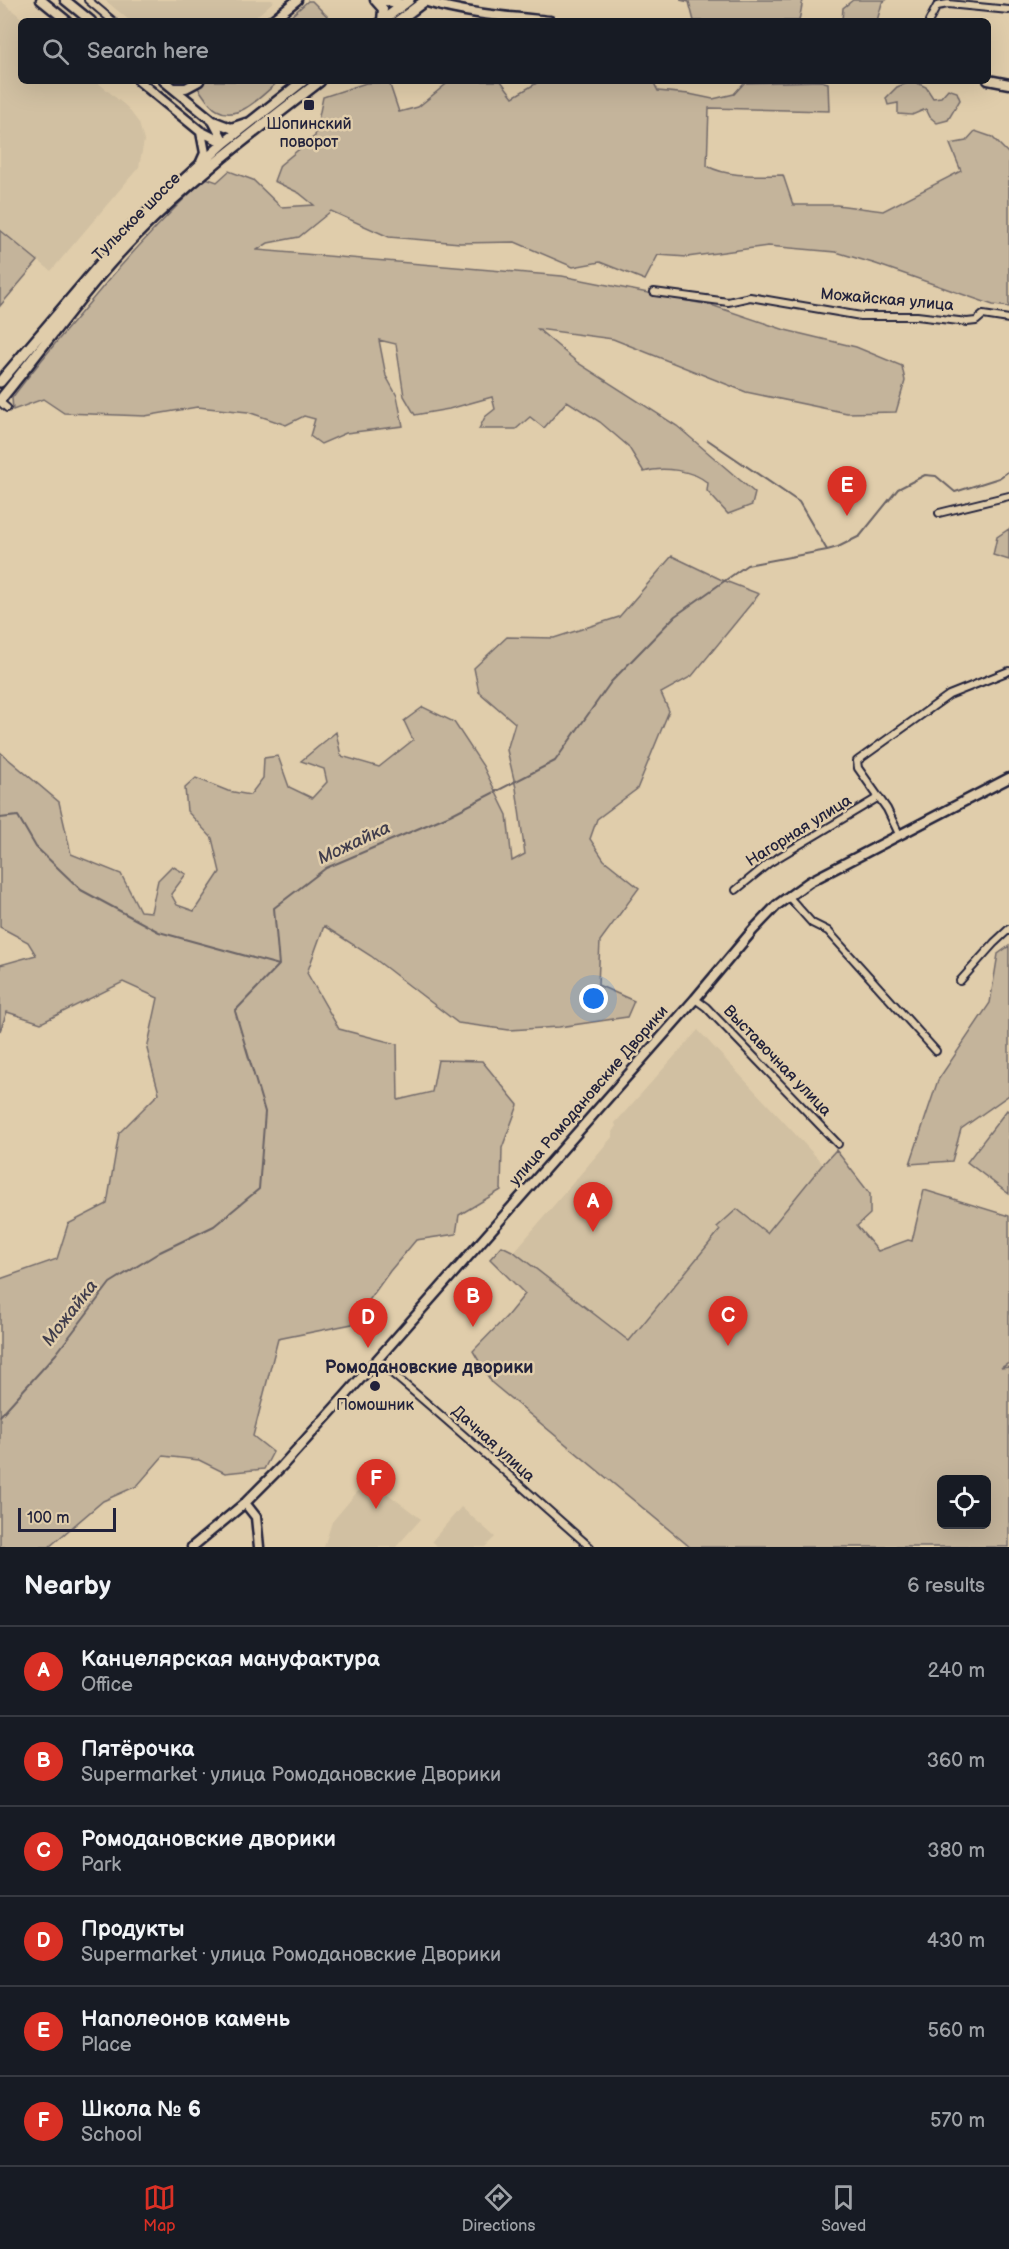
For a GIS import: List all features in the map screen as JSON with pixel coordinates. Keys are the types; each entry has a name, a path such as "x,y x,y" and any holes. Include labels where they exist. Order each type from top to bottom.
{"main road":[{"path":"403,18 425,1"},
{"path":"386,18 407,2"},
{"name":"Тульское шоссе","path":"2,403 104,271 137,234 249,122 299,84"},
{"name":"Тульское шоссе","path":"0,382 130,229 201,162 316,84"}],"street":[{"path":"41,0 63,18"},
{"path":"65,0 87,18"},
{"path":"88,0 109,18"},
{"path":"275,18 297,0"},
{"path":"375,0 383,9 382,18"},
{"path":"380,0 407,2"},
{"path":"446,0 453,9"},
{"path":"425,1 453,9 526,18"},
{"path":"931,18 937,6 948,4 1009,10"},
{"path":"991,81 1009,84"},
{"path":"143,84 201,132 227,146"},
{"path":"169,84 213,121 231,128 249,122"},
{"path":"172,84 186,88 193,84"},
{"path":"178,113 188,100"},
{"path":"213,121 227,146"},
{"path":"201,132 205,153 201,162"},
{"name":"Можайская улица","path":"654,292 728,302 750,297 861,316 917,316 967,322 976,321 982,315 1009,319"},
{"path":"939,513 1009,496"},
{"name":"Нагорная улица","path":"899,834 887,809 858,768 857,760 949,695 1009,671"},
{"name":"улица Ромодановские Дворики","path":"192,1547 245,1503 282,1466 377,1361 753,930 788,896 899,834 1009,778"},
{"name":"Нагорная улица","path":"736,890 769,863 879,797"},
{"path":"788,896 812,922 828,931 936,1051"},
{"path":"960,981 1009,929"},
{"name":"Выставочная улица","path":"695,999 706,1007 838,1144"},
{"name":"Дачная улица","path":"377,1361 451,1423 590,1547"},
{"path":"245,1503 256,1517 259,1547"}],"shaded area":[{"path":"0,0 21,18 18,18 18,84 100,84 127,107 139,123 144,141 139,167 51,271 0,230"},
{"path":"105,0 274,1 254,18 126,18"},
{"path":"680,0 803,0 800,18 693,18 689,2"},
{"path":"853,0 886,0 882,3 878,18 842,18 843,8"},
{"path":"308,1 312,1 329,18 291,18"},
{"path":"202,84 276,84 250,105 234,113 225,113 211,106 198,88"},
{"path":"363,84 390,84 399,112 418,107 446,84 503,84 513,97 535,84 654,84 658,91 713,99 734,94 743,84 828,84 829,111 709,108 707,166 735,174 783,175 793,205 837,205 883,211 961,171 950,144 966,141 975,131 992,137 1009,154 1009,307 993,305 836,252 768,246 687,257 658,255 645,280 600,262 573,267 515,242 460,243 389,237 331,211 299,237 268,243 257,250 562,276 714,306 785,330 856,347 902,366 905,381 896,412 847,413 746,392 613,339 538,329 578,363 677,426 755,493 752,505 728,514 707,491 708,483 694,475 677,470 659,469 644,472 628,446 600,422 567,401 544,428 530,417 516,429 479,429 485,417 495,409 492,397 449,409 415,415 404,396 396,344 379,340 386,376 397,396 403,426 346,433 321,444 310,436 315,419 304,416 286,425 248,412 197,407 145,416 64,413 43,399 13,410 12,398 36,367 146,238 206,178 217,182 229,171 253,180 281,207 314,205 299,193 274,181 280,165 315,136 323,97"},
{"path":"905,84 920,84 926,87 933,98 941,97 948,89 957,92 960,100 948,120 937,123 926,109 912,115 898,114 898,103 888,105 886,98 897,87"},
{"path":"0,230 38,261 0,306"},
{"path":"1009,529 1009,560 993,555 997,537"},
{"path":"672,556 720,579 759,594 692,676 661,693 669,711 637,789 597,819 590,839 604,860 639,888 600,941 598,985 634,1001 627,1017 559,1027 509,1030 458,1023 371,956 324,926 307,973 339,1029 397,1044 398,1100 432,1092 438,1060 482,1061 518,1105 502,1148 501,1190 459,1215 456,1234 416,1240 390,1271 352,1324 278,1339 253,1436 273,1452 264,1469 225,1473 199,1460 163,1456 137,1486 103,1501 49,1547 0,1547 0,1279 57,1259 68,1224 107,1204 119,1133 159,1093 147,1049 158,998 123,982 41,1023 7,1012 0,1031 0,965 36,955 28,942 0,927 0,752 59,802 71,854 121,874 140,911 151,912 158,880 172,866 186,874 171,894 177,905 194,911 220,872 212,838 187,811 185,788 196,778 228,791 250,795 263,778 264,758 278,756 289,787 312,798 327,782 324,769 301,761 336,732 341,756 379,767 413,740 404,721 423,707 454,722 483,766 507,815 512,861 525,854 516,788 507,750 515,723 479,692 474,668 507,637 554,638 619,617"},
{"path":"1009,946 1009,1095 961,1129 952,1161 910,1164 938,1080 990,1003 998,954"},
{"path":"698,1030 823,1164 767,1234 737,1209 718,1227 720,1230 629,1342 514,1252 613,1136 615,1123"},
{"path":"1007,1110 1009,1112 1009,1194 967,1162"},
{"name":"Ромодановские дворики","path":"836,1150 870,1194 870,1214 857,1226 878,1251 908,1240 912,1241 924,1190 1009,1216 1009,1363 1001,1368 1009,1367 1009,1547 690,1547 492,1383 473,1351 525,1294 490,1259 502,1246 514,1252 629,1341 720,1230 717,1227 737,1209 767,1233"},
{"path":"368,1479 421,1519 396,1547 324,1547 332,1522"},
{"path":"461,1507 495,1537 485,1547 438,1547 432,1541"}],"waterway":[{"path":"708,440 799,502 827,550 860,536 898,489 925,475 936,476 955,492 999,478 1009,471"},
{"name":"Можайка","path":"0,1416 56,1354 110,1283 160,1252 214,1226 259,1189 265,1112 235,1011 279,965 274,908 326,868 450,815 555,761 611,682 675,616 747,565 827,550"},
{"path":"0,818 18,816 36,847 81,890 159,932 279,965"}],"place":[{"name":"Шопинский поворот","path":"309,105"},
{"name":"Наполеонов камень","path":"847,516"},
{"name":"Канцелярская мануфактура","path":"593,1232"},
{"name":"Пятёрочка","path":"473,1327"},
{"name":"Ромодановские дворики","path":"728,1346"},
{"name":"Продукты","path":"368,1348"},
{"name":"Помошник","path":"375,1386"},
{"name":"Школа № 6","path":"376,1509"}],"district":[{"name":"Ромодановские дворики","path":"429,1367"}]}
